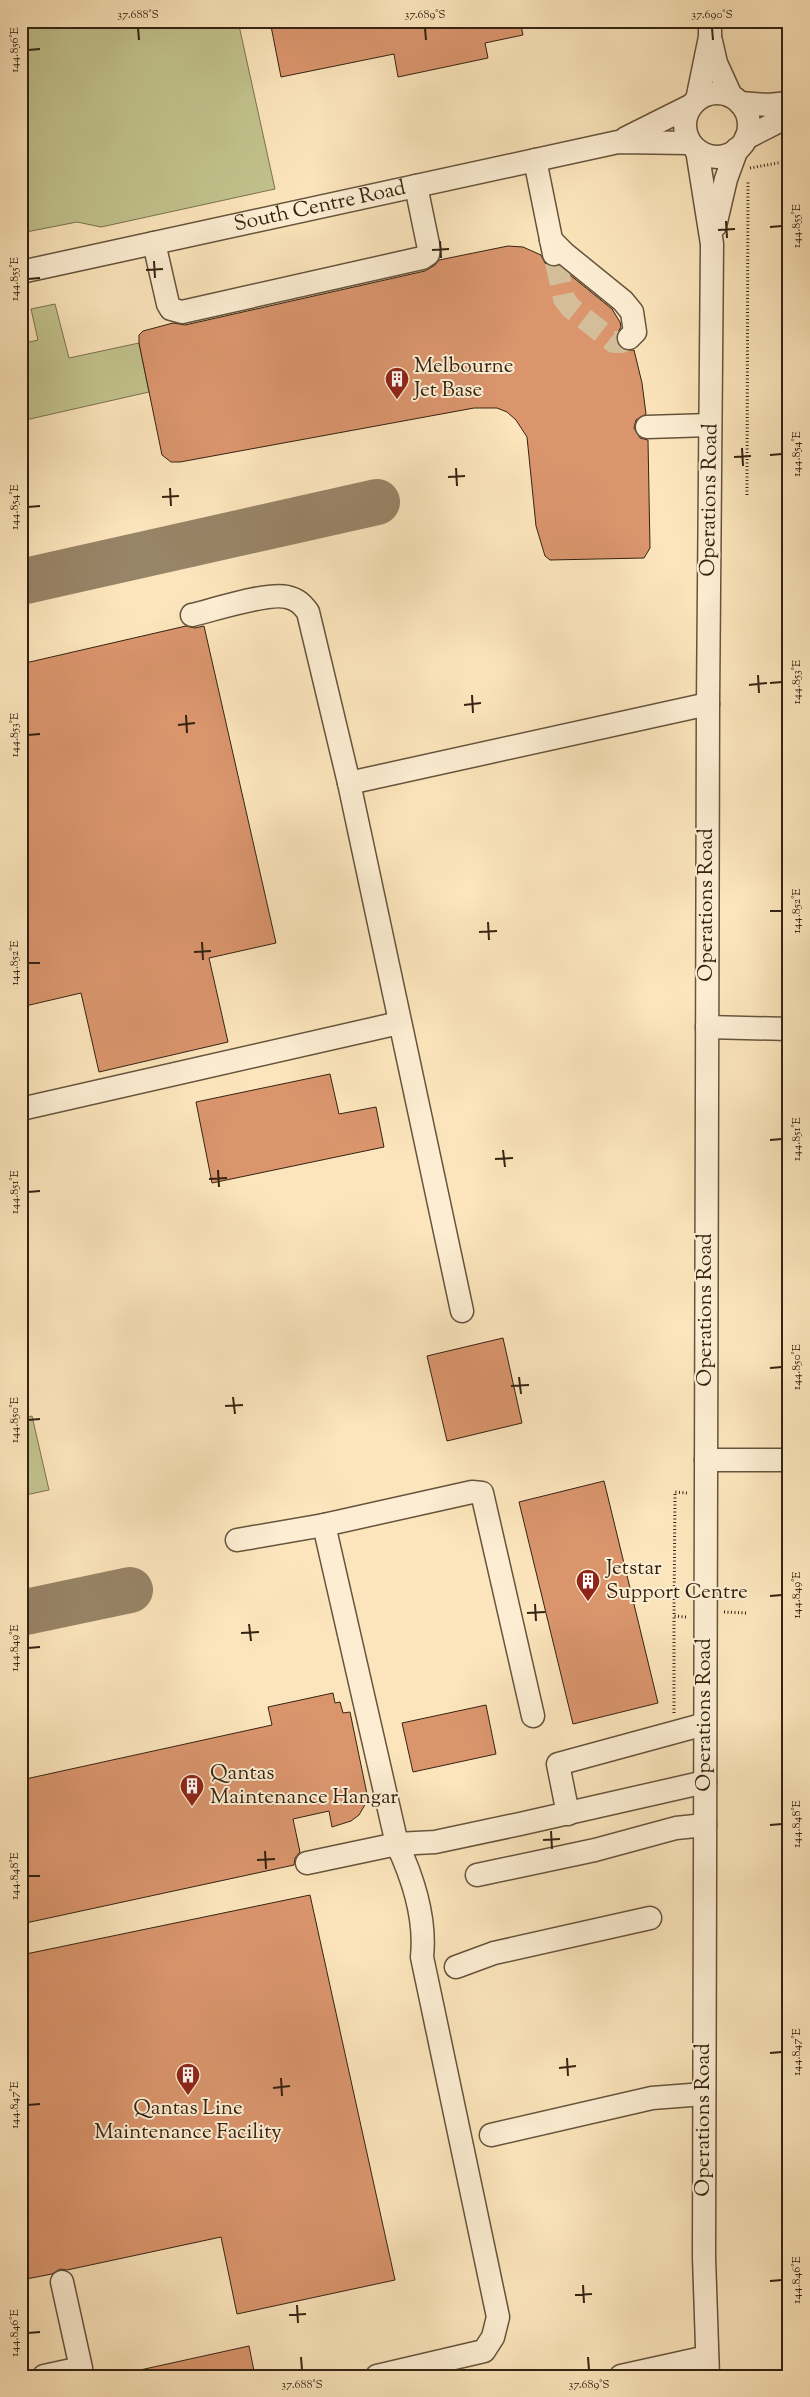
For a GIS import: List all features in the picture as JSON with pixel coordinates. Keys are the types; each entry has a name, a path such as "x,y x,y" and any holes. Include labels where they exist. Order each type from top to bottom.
{"street":[{"path":"710,29 716,63 736,100 746,114 748,126 744,152"},
{"path":"710,29 694,102 686,117 685,130 694,146 706,155 717,157 744,152 789,116"},
{"path":"694,102 714,93 736,100 768,105 789,103"},
{"name":"South Centre Road","path":"618,142 694,102"},
{"name":"South Centre Road","path":"21,272 618,142 694,146"},
{"name":"Operations Road","path":"694,146 712,244 708,704 704,2094 704,2256 708,2366"},
{"name":"Operations Road","path":"712,244 726,179 744,152"},
{"path":"535,160 556,262"},
{"path":"154,243 168,304 171,309 182,312 422,258 428,254 429,249 416,186"},
{"path":"551,240 632,312 635,332 629,338"},
{"path":"647,427 710,425"},
{"path":"192,615 270,597 286,596 300,602 308,612 349,783 462,1311"},
{"path":"349,783 708,704"},
{"path":"21,1109 399,1023"},
{"path":"707,1027 789,1029"},
{"path":"706,1460 789,1460"},
{"path":"237,1540 324,1525 472,1492 482,1493 533,1716"},
{"path":"324,1525 397,1844 410,1872 424,1938 422,1957 498,2318 494,2337 484,2351 377,2376"},
{"path":"568,1814 558,1764 705,1724"},
{"path":"308,1863 397,1844 435,1842 568,1814 705,1782"},
{"path":"477,1875 595,1850 676,1828 705,1825"},
{"path":"456,1967 494,1953 650,1918"},
{"path":"491,2135 652,2098 704,2094"},
{"path":"44,2376 81,2368 62,2282"},
{"path":"621,2376 708,2366"}],"path":[{"path":"744,152 789,161"},
{"path":"747,495 748,178"},
{"path":"674,1616 674,1733"}],"green space":[{"path":"21,21 238,21 275,189 101,227 77,222 21,233"},
{"path":"55,304 69,358 139,343 149,392 21,421 21,344 38,340 31,309"},
{"path":"32,1416 49,1490 21,1496 21,1419"}],"building":[{"path":"270,21 520,21 523,35 485,43 488,58 398,77 394,54 281,77"},
{"name":"Melbourne Jet Base","path":"508,246 523,247 541,255 545,263 550,267 559,266 612,309 621,327 617,334 617,342 625,350 634,350 642,383 646,414 636,420 634,428 640,438 648,440 650,548 644,558 550,560 545,556 536,526 527,437 516,420 507,412 497,408 474,408 180,462 171,462 162,455 139,343 139,335 143,331 173,323 185,325 425,271 439,260"},
{"path":"186,626 195,628 204,626 276,943 209,958 228,1042 99,1072 81,993 21,1007 21,664"},
{"path":"330,1074 339,1114 376,1107 384,1147 212,1183 196,1102"},
{"path":"503,1338 522,1423 447,1441 427,1356"},
{"name":"Jetstar Support Centre","path":"604,1481 658,1703 573,1724 519,1502"},
{"name":"Qantas Maintenance Hangar","path":"333,1693 335,1703 340,1702 343,1713 350,1712 367,1794 366,1803 359,1815 351,1821 332,1827 329,1811 293,1819 300,1852 295,1858 294,1865 21,1924 21,1780 272,1725 268,1707"},
{"path":"486,1705 496,1754 413,1772 402,1723"},
{"name":"Qantas Line Maintenance Facility","path":"310,1895 395,2280 237,2314 221,2237 67,2270 60,2269 52,2274 21,2280 21,1955"},
{"path":"249,2346 255,2376 141,2376 140,2370"}],"taxiway":[{"path":"21,582 377,502"},
{"path":"21,1613 130,1590"}],"tunnel":[{"path":"556,262 564,299 571,308 614,342 622,342 629,338"}],"place":[{"name":"Melbourne Jet Base","path":"397,400"},
{"name":"Jetstar Support Centre","path":"588,1602"},
{"name":"Qantas Maintenance Hangar","path":"192,1807"},
{"name":"Qantas Line Maintenance Facility","path":"188,2096"}]}
